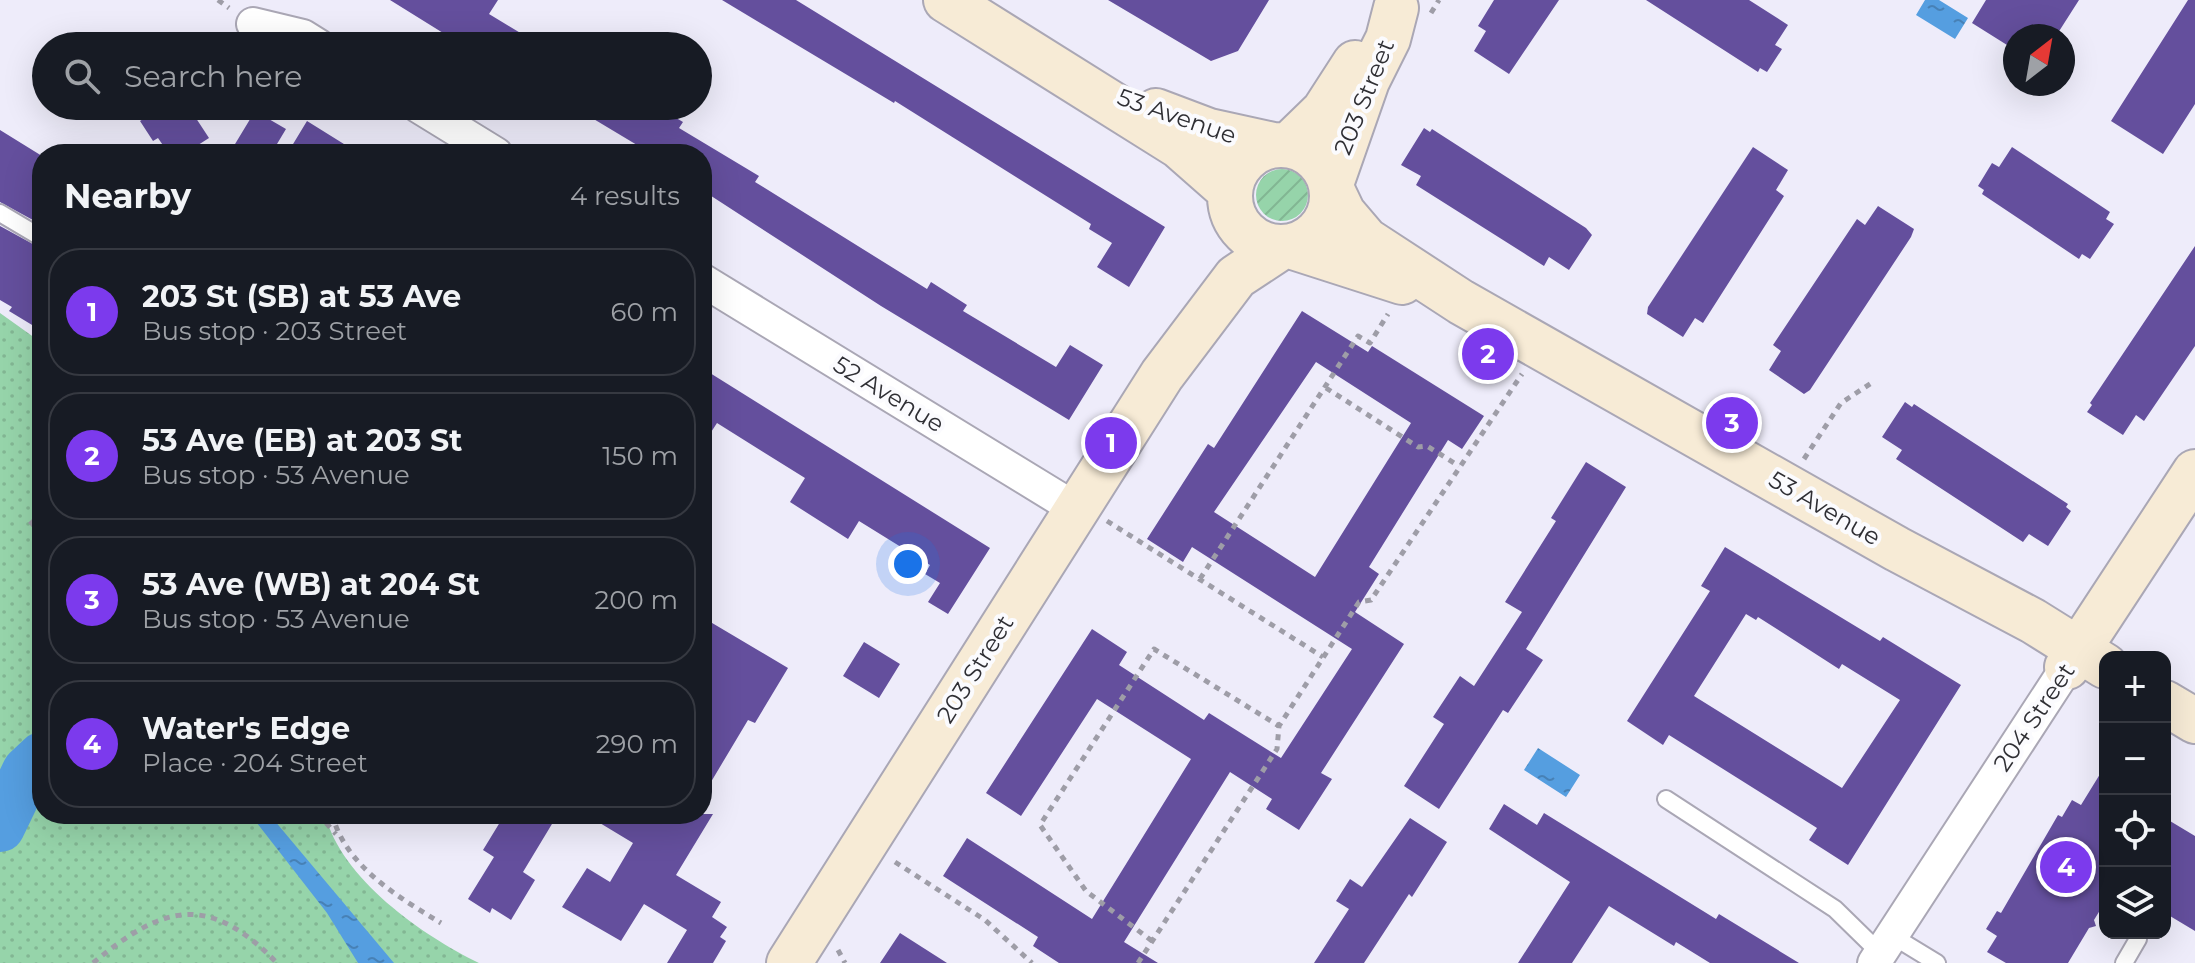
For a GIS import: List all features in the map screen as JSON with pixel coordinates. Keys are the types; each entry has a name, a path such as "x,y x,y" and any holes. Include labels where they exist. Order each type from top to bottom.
{"street":[{"name":"53 Avenue","path":"946,0 1082,82 1196,157 1230,199"},
{"name":"203 Street","path":"1281,144 1324,111 1394,3"},
{"name":"203 Street","path":"1332,188 1367,81 1388,39 1394,3"},
{"path":"253,24 286,32"},
{"name":"53 Avenue","path":"1082,82 1209,131 1281,144"},
{"path":"441,120 480,144"},
{"path":"1281,144 1306,150 1319,161 1332,188 1324,225 1312,237 1286,247 1263,244 1248,236 1237,223 1230,199 1243,160 1281,144"},
{"name":"53 Avenue","path":"1332,188 1343,213 1366,240 1461,302 1897,549 2033,621 2084,661 2099,682"},
{"name":"203 Street","path":"789,963 1088,513 1162,375 1212,262 1230,199"},
{"name":"53 Avenue","path":"1286,247 1461,302"},
{"name":"203 Street","path":"1162,375 1236,277 1286,247"},
{"name":"52 Avenue","path":"712,286 1088,513"},
{"name":"204 Street","path":"1882,950 2084,661 2195,472"},
{"name":"53 Avenue","path":"1897,549 2026,643 2084,661"},
{"path":"2171,707 2195,721"},
{"path":"2171,729 2195,743"}],"lane":[{"path":"0,213 32,232"},
{"path":"1666,799 1835,909 1882,950 1937,963"},
{"path":"2124,963 2138,939"}],"path":[{"path":"1200,579 1358,336 1370,343 1396,302"},
{"path":"1138,963 1277,749 1279,726 1323,657 1359,602 1371,600 1522,374"},
{"path":"1801,464 1841,403 1873,382"},
{"path":"1326,388 1418,447 1427,446 1459,466"},
{"path":"1088,513 1323,657"},
{"path":"1152,941 1086,891 1040,825 1154,649 1279,726"},
{"path":"327,824 386,889 441,923"},
{"path":"334,824 337,836"},
{"path":"894,861 985,920 1032,963"},
{"path":"93,963 145,925 167,915 182,914 226,924 258,944 277,963"}],"green space":[{"path":"1282,169 1300,177 1308,195 1300,213 1282,221 1264,213 1256,195 1264,177"},
{"path":"0,313 32,336 32,824 329,824 348,861 387,902 433,937 479,963 0,963"}],"water":[{"path":"1925,0 1939,0 1968,18 1955,39 1916,15"},
{"path":"1538,748 1580,775 1566,797 1524,770"},
{"path":"258,824 277,824 394,963 358,963 327,913"}],"building":[{"path":"390,0 498,0 489,14 519,32 441,32"},
{"path":"722,0 796,0 1165,227 1129,287 1097,267 1112,243 1089,229 1091,224 895,101"},
{"path":"1108,0 1269,0 1238,51 1211,61"},
{"path":"1494,0 1559,0 1509,74 1474,51 1486,31 1478,26"},
{"path":"1646,0 1749,0 1788,25 1775,45 1782,49 1767,72 1760,68 1758,72"},
{"path":"1986,0 2079,0 2064,24 2003,24 2003,42 1972,23"},
{"path":"2188,0 2195,0 2195,104 2163,154 2111,121"},
{"path":"197,120 209,138 200,144 162,144 158,138 153,141 140,121"},
{"path":"250,120 270,120 286,129 277,144 235,144"},
{"path":"595,120 680,120 683,122 679,128 706,144 635,144"},
{"path":"307,121 344,144 293,144"},
{"path":"1424,128 1430,132 1432,129 1586,228 1592,235 1569,270 1549,257 1544,266 1416,185 1421,176 1401,165"},
{"path":"0,130 32,150 32,220 0,202"},
{"path":"1753,147 1788,170 1776,190 1784,196 1703,323 1695,318 1683,337 1647,314 1648,307"},
{"path":"2012,147 2110,212 2106,219 2114,224 2090,259 2082,254 2079,259 1982,194 1984,190 1978,186 1992,163 1999,167"},
{"path":"712,148 759,176 755,182 927,289 931,282 967,305 963,311 1056,367 1070,345 1103,365 1069,420 881,306 712,196"},
{"path":"1878,206 1914,229 1911,237 1810,390 1804,394 1769,370 1781,351 1773,345 1857,219 1865,225"},
{"path":"0,226 32,244 32,325 9,311 12,307 0,300"},
{"path":"2195,246 2195,346 2144,421 2136,415 2123,435 2087,412 2092,405 2090,403"},
{"path":"1302,311 1368,352 1372,346 1484,416 1462,449 1448,440 1369,567 1379,574 1355,612 1404,644 1321,773 1332,779 1299,830 1266,809 1272,799 1230,772 1124,942 1158,963 1059,963 1033,946 1038,937 943,876 967,838 1092,919 1191,759 1097,699 1021,816 986,793 1092,629 1127,652 1119,665 1204,720 1209,713 1281,758 1352,649 1192,547 1183,562 1147,539 1208,444 1214,448","holes":["1316,362 1411,423 1315,577 1214,512"]},
{"path":"712,374 990,548 948,614 928,602 940,583 925,574 930,565 859,521 848,539 790,502 805,478 717,423 712,431"},
{"path":"1905,402 1912,407 1914,404 2068,504 2066,507 2071,511 2048,546 2029,534 2023,542 1896,459 1902,450 1882,437"},
{"path":"1586,462 1626,487 1526,649 1543,660 1508,713 1503,710 1439,809 1404,786 1444,724 1433,717 1460,676 1474,686 1522,612 1505,602 1556,521 1551,518"},
{"path":"1725,547 1880,641 1883,637 1961,685 1848,865 1809,840 1817,828 1669,735 1663,745 1627,721 1710,591 1701,586","holes":["1746,614 1756,620 1758,617 1839,669 1842,664 1900,700 1842,788 1694,696"]},
{"path":"712,623 788,668 755,723 748,720 712,780"},
{"path":"864,642 900,664 879,698 843,676"},
{"path":"2099,776 2099,912 2094,920 2096,926 2089,928 2068,963 2006,963 1987,952 1997,936 1986,929 1997,911 2001,913 2058,815 2062,817 2072,800 2081,805"},
{"path":"1504,804 1537,825 1544,813 1716,919 1719,914 1799,963 1710,963 1676,942 1674,946 1609,906 1572,963 1518,963 1570,882 1489,829"},
{"path":"1410,818 1447,842 1412,897 1409,894 1364,963 1314,963 1349,909 1336,901 1350,879 1362,887"},
{"path":"2171,822 2195,836 2195,931 2171,917"},
{"path":"499,824 552,824 523,872 535,880 511,920 492,908 490,913 468,899 494,857 483,850"},
{"path":"602,824 707,824 676,875 721,902 712,917 727,927 720,937 726,941 713,963 667,963 687,930 644,904 621,941 562,907 587,868 610,882 633,843"},
{"path":"900,933 947,963 880,963"}],"waterway":[{"path":"0,827 32,766"}],"place":[{"name":"53 Ave (EB) at 203 St","path":"1488,354"},
{"name":"53 Ave (WB) at 204 St","path":"1732,423"},
{"name":"203 St (SB) at 53 Ave","path":"1111,443"},
{"name":"Water's Edge","path":"2066,867"}]}
